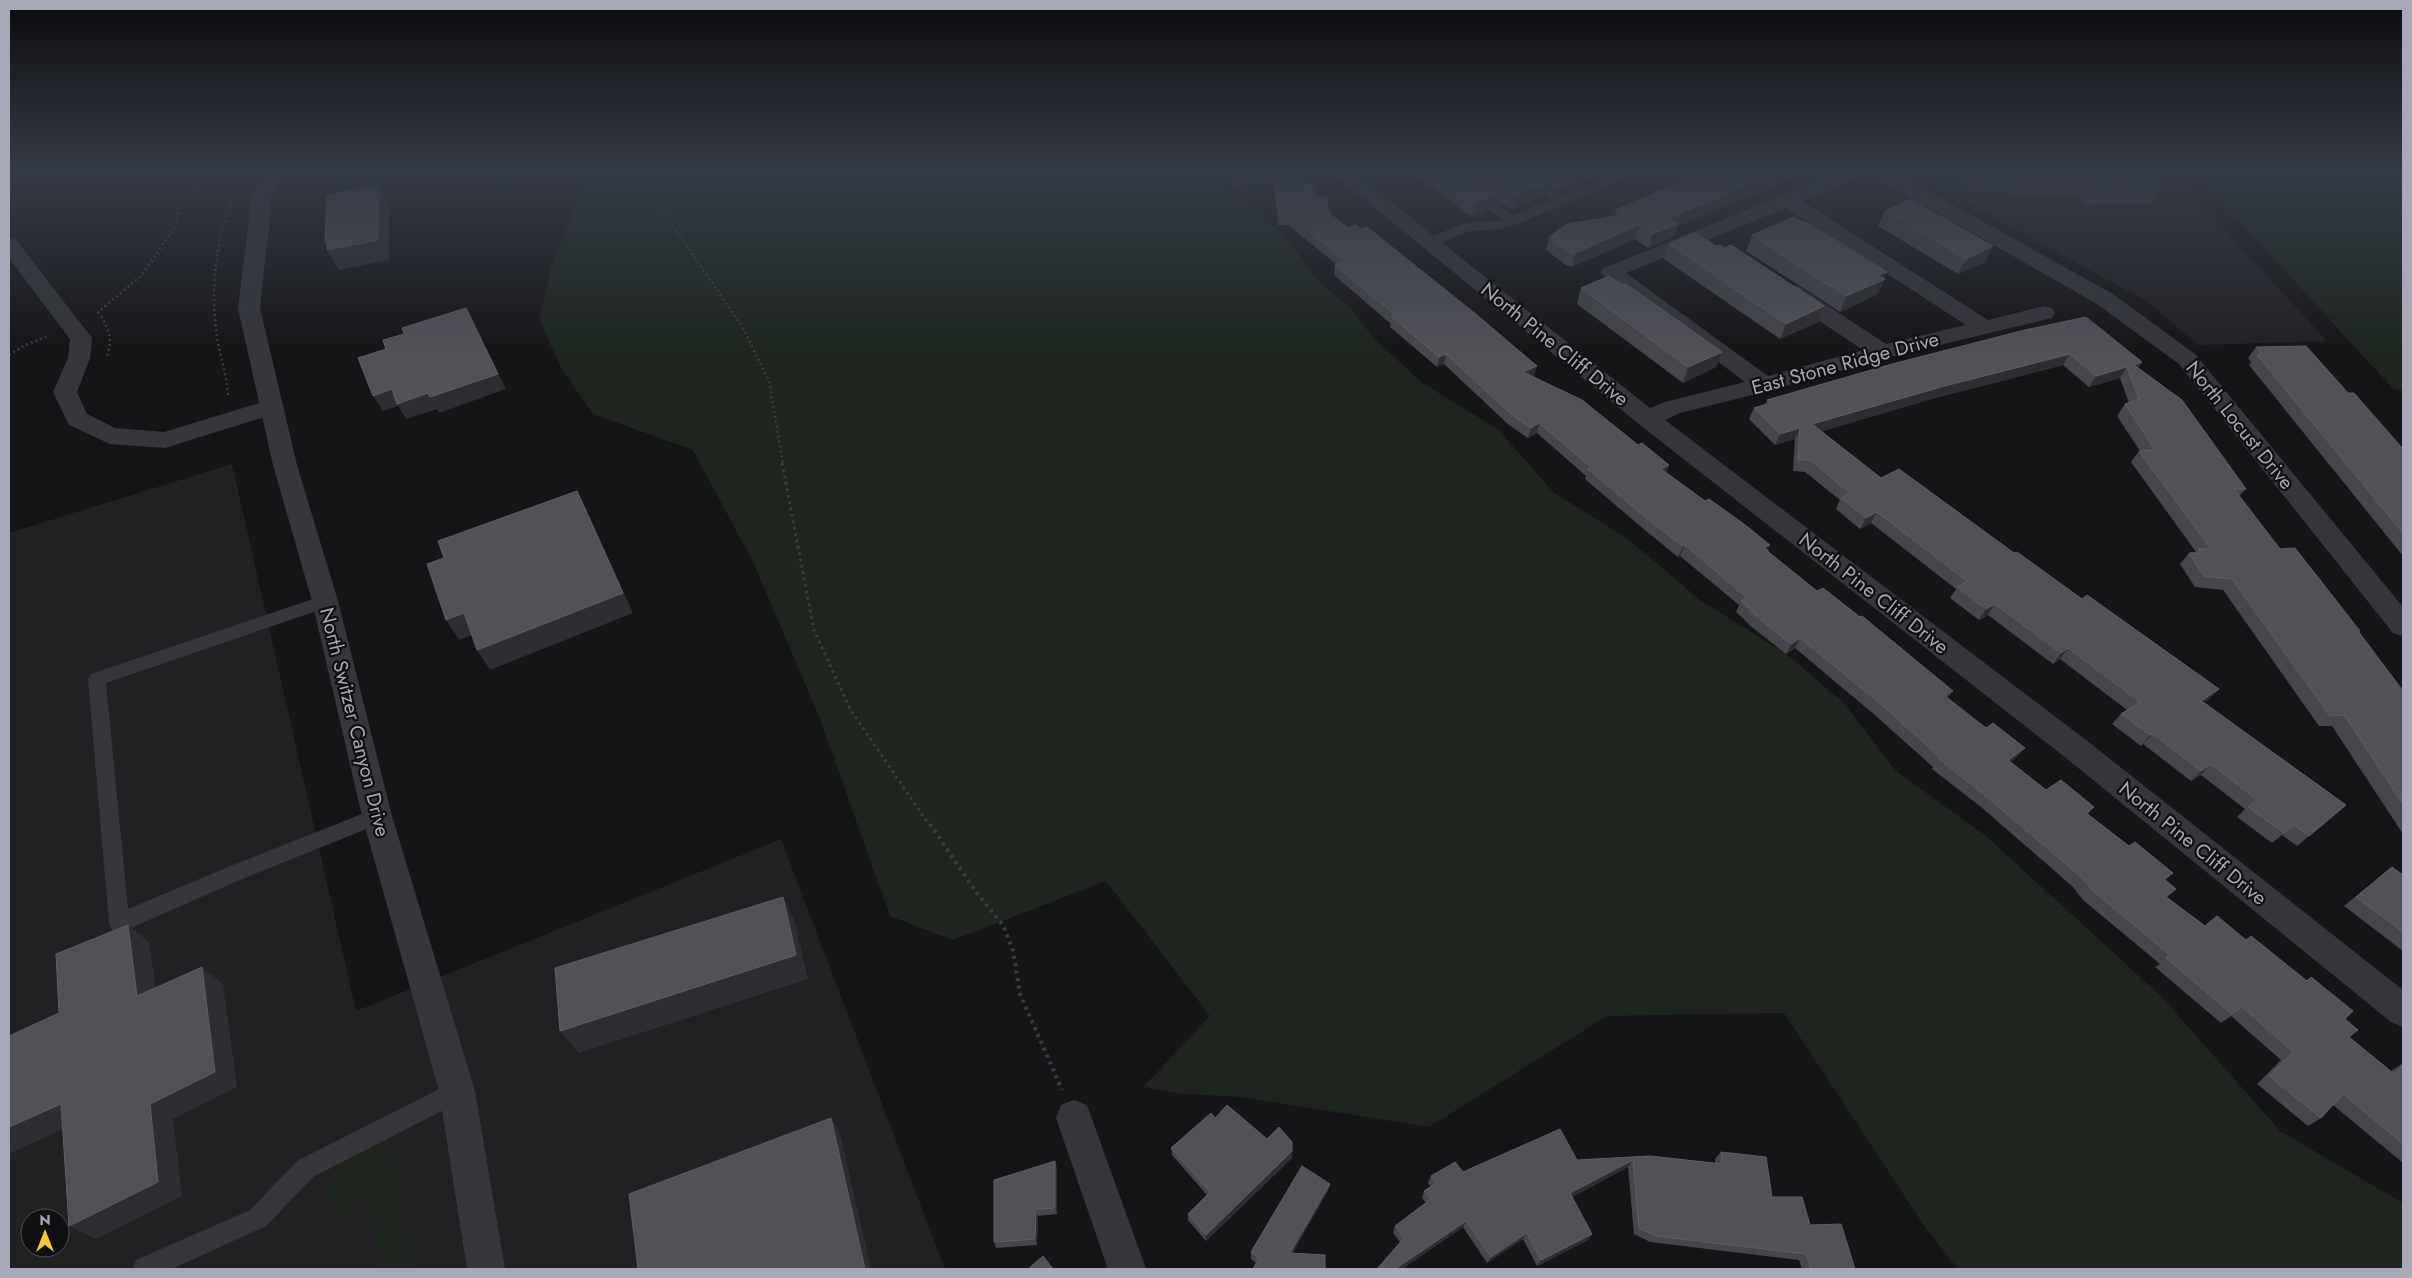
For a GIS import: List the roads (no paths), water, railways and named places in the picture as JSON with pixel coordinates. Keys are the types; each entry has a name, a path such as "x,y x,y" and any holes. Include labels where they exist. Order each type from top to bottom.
{"street":[{"name":"North Switzer Canyon Drive","path":"258,235 249,308 285,465 325,601 377,816 457,1091 486,1269"},
{"name":"North Pine Cliff Drive","path":"1420,235 1648,419 2076,749 2403,1011"},
{"path":"1725,235 1713,241 1611,272 1764,385"},
{"path":"1840,235 1984,327"},
{"name":"North Locust Drive","path":"1990,235 2104,299 2187,359 2403,626"},
{"path":"9,244 81,338 79,358 65,392 77,418 110,436 166,440 272,406"},
{"path":"1769,278 1882,352"},
{"name":"East Stone Ridge Drive","path":"1648,419 1673,406 1764,385 1882,352 2044,313"},
{"path":"1074,1118 1127,1269"}],"lane":[{"path":"1430,243 1449,235"},
{"path":"325,601 97,678 119,923 240,871 377,816"},
{"path":"145,1269 258,1218 305,1169 457,1091"}]}
